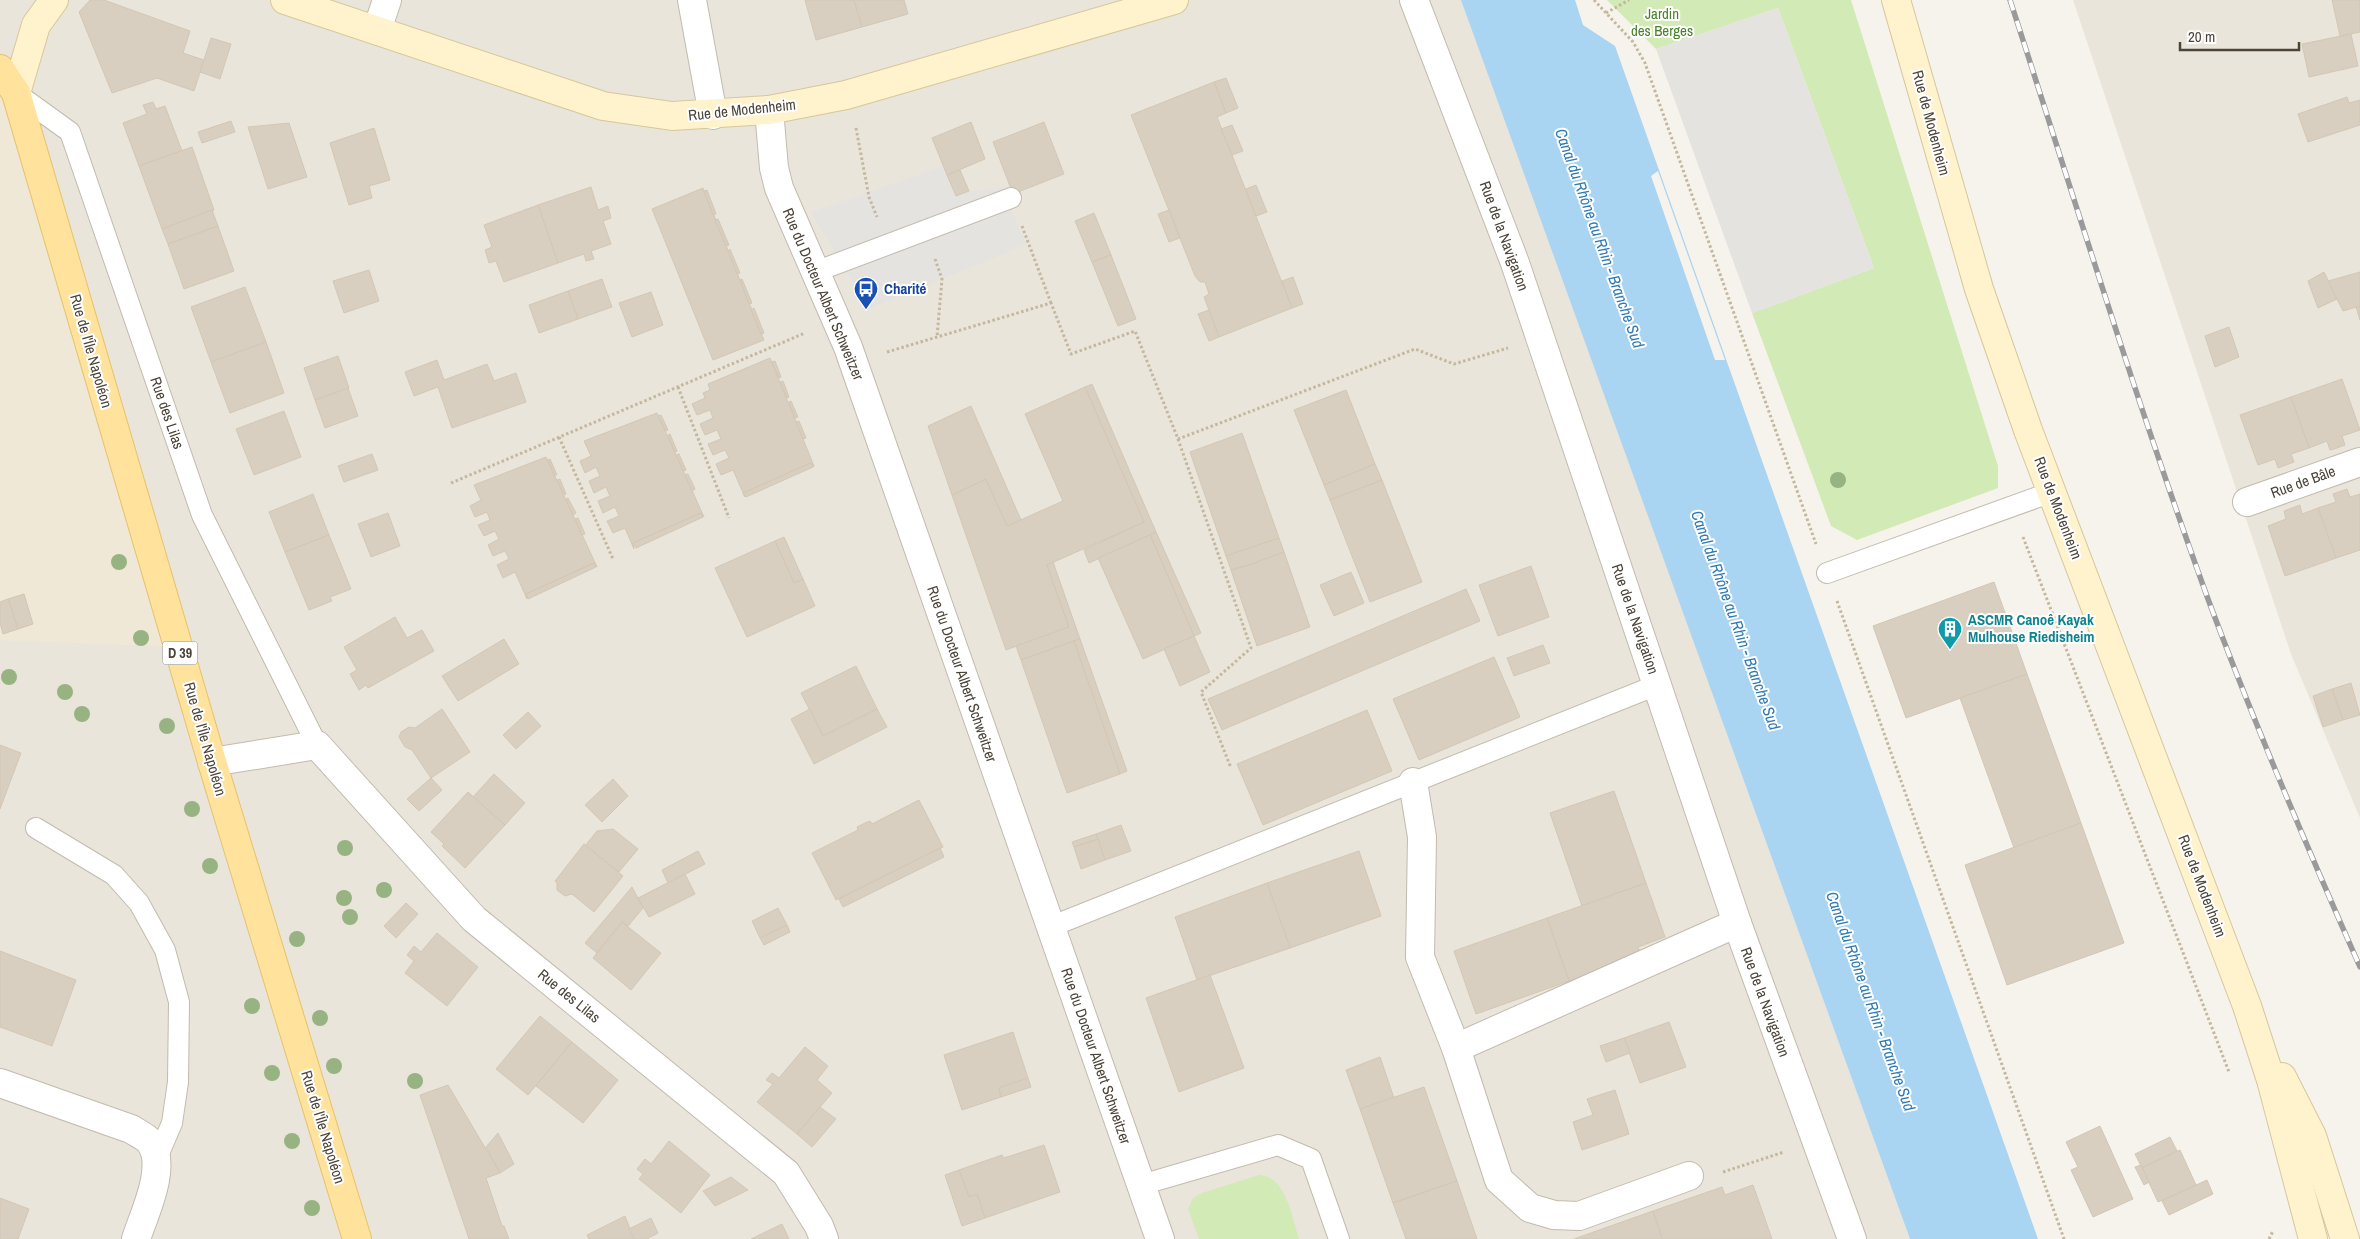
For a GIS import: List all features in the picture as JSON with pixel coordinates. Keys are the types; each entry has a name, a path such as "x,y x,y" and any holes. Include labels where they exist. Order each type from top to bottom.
{"main road":[{"path":"16,93 36,25 54,0"},
{"name":"Rue de Modenheim","path":"284,0 603,106 672,116 713,115 768,110 846,95 1174,0"},
{"name":"Rue de Modenheim","path":"1896,0 1979,289 2028,430 2247,1006 2271,1080 2312,1239"},
{"name":"Rue de l'Île Napoléon","path":"0,69 16,93 212,762 357,1239"},
{"name":"Rue de Modenheim","path":"2247,1006 2312,1136 2345,1239"}],"street":[{"path":"377,30 387,0"},
{"path":"692,0 713,115"},
{"name":"Rue de la Navigation","path":"1414,0 1515,263 1736,923 1852,1239"},
{"name":"Rue du Docteur Albert Schweitzer","path":"768,110 774,168 779,188 837,319 853,363 1160,1239"},
{"name":"Rue de Bâle","path":"2247,502 2360,462"},
{"path":"212,762 317,745"},
{"name":"Rue des Lilas","path":"317,745 474,919 786,1172 819,1226 824,1239"},
{"path":"1413,782 1422,837 1420,957 1456,1048 1498,1180 1530,1208 1554,1215 1579,1216 1689,1176"},
{"path":"1456,1048 1736,923"},
{"path":"0,1083 131,1129 150,1142 157,1158 154,1189 136,1239"}],"lane":[{"name":"Rue des Lilas","path":"16,93 70,132 202,515 317,745"},
{"path":"815,272 1011,198"},
{"path":"1827,573 2052,492"},
{"path":"1050,926 1657,685"},
{"path":"36,828 114,875 139,903 165,950 179,1002 178,1082 172,1123 157,1158"},
{"path":"1141,1185 1278,1145 1311,1159 1339,1239"}],"path":[{"path":"1594,0 1633,42 1646,63 2064,1239"},
{"path":"1606,13 1629,0"},
{"path":"854,120 869,197 886,244"},
{"path":"1011,198 1071,354 1135,331 1178,439 1251,648 1201,692 1231,768"},
{"path":"924,230 942,279 937,337"},
{"path":"853,363 1051,303"},
{"path":"452,483 837,319"},
{"path":"1178,439 1415,349 1454,364 1541,339"},
{"path":"678,387 729,518"},
{"path":"559,437 613,559"},
{"path":"2016,504 2019,528 2232,1081"},
{"path":"1689,1176 1701,1179 1816,1141"},
{"path":"2269,1239 2274,1224"}],"shaded area":[{"path":"0,0 1462,0 1910,1239 0,1239"},
{"path":"2073,0 2360,0 2360,818 2291,654"},
{"path":"1778,8 1874,268 1752,313 1656,49"},
{"path":"0,69 178,647 0,640"},
{"path":"944,166 956,196 969,191 1003,188 1026,245 868,309 811,212"}],"green space":[{"name":"Jardin des Berges","path":"1607,0 1851,0 1998,466 1998,488 1857,540 1831,526 1752,313 1874,268 1778,8 1656,49"},
{"path":"1259,1175 1268,1177 1276,1182 1282,1190 1299,1239 1199,1239 1188,1209 1193,1198 1202,1193"}],"water":[{"name":"Canal du Rhône au Rhin - Branche Sud","path":"1461,0 1575,0 1583,25 1615,46 2038,1239 1910,1239"}],"pier":[{"path":"1658,171 1725,360 1715,360 1651,176"}],"building":[{"path":"90,0 104,0 190,31 183,53 204,60 194,91 157,78 112,93 79,12"},
{"path":"805,0 854,0 862,27 816,40"},
{"path":"854,0 904,0 908,14 862,27"},
{"path":"2332,0 2360,0 2360,32 2340,36"},
{"path":"2351,34 2358,66 2309,77 2302,44"},
{"path":"211,38 231,44 220,79 200,72"},
{"path":"1226,78 1238,108 1226,113 1214,82"},
{"path":"1214,82 1226,113 1217,117 1292,308 1219,337 1204,297 1209,294 1205,282 1200,282 1195,276 1131,115"},
{"path":"2347,97 2349,103 2360,100 2360,125 2308,142 2298,114"},
{"path":"153,102 156,109 165,106 182,151 139,166 123,123 147,114 143,105"},
{"path":"231,121 235,132 202,143 198,132"},
{"path":"971,122 985,159 947,175 932,138"},
{"path":"1044,122 1064,174 1013,194 993,142"},
{"path":"289,123 307,177 268,189 248,127"},
{"path":"1232,125 1243,151 1232,155 1221,129"},
{"path":"374,128 390,180 369,186 372,198 349,205 330,143"},
{"path":"192,147 214,210 162,229 139,166"},
{"path":"960,170 969,191 956,196 947,175"},
{"path":"1256,185 1267,212 1256,216 1246,189"},
{"path":"591,187 598,210 608,206 611,218 603,221 611,244 591,251 594,259 586,261 584,254 558,263 538,205"},
{"path":"703,188 764,340 713,360 652,209"},
{"path":"707,190 716,214 713,215 704,191"},
{"path":"538,205 558,263 504,282 496,261 489,263 485,250 492,247 484,225"},
{"path":"212,210 218,226 168,244 162,229"},
{"path":"1169,210 1180,238 1169,242 1158,214"},
{"path":"1094,213 1111,255 1092,262 1075,221"},
{"path":"718,219 729,245 726,246 715,220"},
{"path":"218,226 234,271 184,289 168,244"},
{"path":"730,249 740,273 737,274 728,251"},
{"path":"1111,255 1136,319 1118,326 1092,262"},
{"path":"369,270 379,301 344,313 333,281"},
{"path":"2324,272 2337,299 2318,308 2308,281"},
{"path":"2360,272 2360,306 2343,311 2328,281"},
{"path":"1293,277 1303,304 1292,308 1282,281"},
{"path":"602,279 612,307 578,319 568,291"},
{"path":"742,279 752,303 749,304 740,280"},
{"path":"245,287 266,342 211,362 191,307"},
{"path":"568,291 578,319 539,333 529,305"},
{"path":"651,292 663,325 632,337 619,303"},
{"path":"2360,306 2360,320 2356,307"},
{"path":"754,308 764,333 761,334 751,310"},
{"path":"1209,310 1219,337 1209,341 1198,314"},
{"path":"2229,327 2239,357 2215,367 2205,336"},
{"path":"266,342 284,393 230,413 211,362"},
{"path":"338,356 349,388 315,400 304,368"},
{"path":"770,358 814,466 811,463 743,493 733,470 721,475 716,464 729,458 725,450 713,455 708,444 721,439 717,430 705,435 700,424 713,418 710,410 697,415 692,404 705,398 703,393 710,390 708,384"},
{"path":"437,360 444,380 487,364 494,381 516,373 526,402 452,428 438,387 414,396 405,372"},
{"path":"775,361 781,377 779,378 772,362"},
{"path":"2342,379 2360,430 2342,436 2345,445 2337,448 2330,450 2327,441 2309,448 2291,397"},
{"path":"783,381 789,397 787,398 780,382"},
{"path":"1092,384 1156,532 1089,563 1084,550 1144,522 1085,387"},
{"path":"1085,387 1144,522 1047,565 1069,627 1006,650 952,495 986,479 1007,526 1063,501 1025,414"},
{"path":"348,388 358,416 325,428 315,400"},
{"path":"1346,390 1375,464 1324,485 1294,410"},
{"path":"2291,397 2309,448 2291,454 2294,462 2278,468 2275,459 2258,465 2240,415"},
{"path":"791,401 798,417 795,418 789,402"},
{"path":"971,406 1021,520 1007,526 986,479 952,495 928,426"},
{"path":"284,411 301,457 254,475 236,429"},
{"path":"657,413 704,517 701,513 633,543 634,549 625,528 613,533 607,521 619,516 615,507 603,513 598,501 610,496 606,487 594,493 589,481 600,476 596,467 585,473 580,461 591,456 584,441"},
{"path":"661,415 668,430 666,431 658,416"},
{"path":"799,421 806,438 803,439 796,422"},
{"path":"1242,433 1279,538 1226,556 1190,452"},
{"path":"670,434 677,451 675,452 668,435"},
{"path":"372,454 378,470 344,482 338,466"},
{"path":"679,454 686,470 684,471 676,455"},
{"path":"546,457 597,567 594,563 526,594 527,599 515,572 503,578 497,565 509,559 505,551 493,556 488,545 499,539 495,531 484,536 478,525 490,520 487,512 475,517 470,506 481,500 474,485"},
{"path":"550,459 557,475 554,475 548,460"},
{"path":"811,463 813,467 746,497 743,493"},
{"path":"1375,464 1382,480 1330,500 1324,485"},
{"path":"688,474 695,489 692,491 685,475"},
{"path":"560,479 566,494 564,495 557,480"},
{"path":"1382,480 1422,582 1370,602 1330,500"},
{"path":"2347,489 2350,497 2360,494 2360,550 2336,558 2318,508 2336,502 2333,494"},
{"path":"313,494 329,535 285,552 269,512"},
{"path":"568,498 576,513 573,515 566,499"},
{"path":"2300,505 2302,514 2318,508 2336,558 2285,576 2268,526 2286,519 2284,511"},
{"path":"388,513 400,546 371,557 358,524"},
{"path":"701,513 703,517 636,548 633,543"},
{"path":"578,518 585,534 582,535 575,519"},
{"path":"1156,532 1201,633 1194,636 1150,535"},
{"path":"329,535 351,589 330,597 332,601 309,610 285,552"},
{"path":"1150,535 1194,636 1143,659 1098,558"},
{"path":"784,537 803,579 794,583 775,541"},
{"path":"1279,538 1284,552 1231,570 1226,556"},
{"path":"775,541 794,583 803,579 815,606 747,637 715,568"},
{"path":"1284,552 1310,627 1257,646 1231,570"},
{"path":"1053,562 1080,639 1021,660 1016,646 1069,627 1047,565"},
{"path":"594,563 596,567 528,599 526,594"},
{"path":"1531,566 1549,617 1498,636 1479,585"},
{"path":"1351,572 1364,603 1334,616 1320,585"},
{"name":"ASCMR Canoê Kayak Mulhouse Riedisheim","path":"1994,582 2027,674 1906,718 1873,626"},
{"path":"1466,589 1480,621 1222,730 1208,699"},
{"path":"24,594 33,624 18,629 8,599"},
{"path":"8,599 18,629 3,634 0,623 0,602"},
{"path":"395,617 407,638 422,630 434,651 368,688 366,685 359,690 350,674 357,670 344,647"},
{"path":"1194,636 1210,672 1180,686 1164,649"},
{"path":"504,639 519,664 458,701 442,676"},
{"path":"1080,639 1127,771 1120,774 1074,641"},
{"path":"1074,641 1120,774 1067,793 1021,660"},
{"path":"1543,645 1550,663 1514,676 1507,658"},
{"path":"1494,657 1520,717 1419,760 1393,699"},
{"path":"856,666 877,709 823,736 801,693"},
{"path":"2027,674 2081,823 2014,848 1960,698"},
{"path":"2351,683 2360,715 2343,720 2332,689"},
{"path":"2332,689 2343,720 2323,727 2313,696"},
{"path":"442,709 470,752 431,778 412,750 405,747 399,737 401,732 409,727 415,728"},
{"path":"810,709 823,736 877,709 887,727 814,764 791,719"},
{"path":"1367,710 1392,771 1263,825 1237,764"},
{"path":"528,712 541,726 516,749 503,735"},
{"path":"0,745 21,753 0,809"},
{"path":"494,774 525,803 505,825 473,797"},
{"path":"431,778 442,790 419,811 407,799"},
{"path":"613,779 628,796 602,822 585,805"},
{"path":"1614,791 1646,883 1582,906 1550,813"},
{"path":"468,792 505,825 465,868 442,846 444,844 431,832"},
{"path":"919,800 943,847 836,900 812,853 858,830 857,827 863,824 870,821 872,824"},
{"path":"2081,823 2124,943 2007,985 1965,865"},
{"path":"1121,825 1131,851 1105,860 1096,834"},
{"path":"613,829 638,849 619,872 585,846 597,831"},
{"path":"1096,834 1098,839 1074,847 1072,842"},
{"path":"1098,839 1105,860 1081,869 1074,847"},
{"path":"584,844 623,876 594,912 572,894 565,896 557,890 557,883 555,881"},
{"path":"940,848 944,857 843,907 839,899"},
{"path":"698,851 705,864 668,883 662,870"},
{"path":"1359,851 1381,916 1290,948 1267,883"},
{"path":"685,874 695,894 649,917 638,898"},
{"path":"1267,883 1290,948 1197,980 1175,917"},
{"path":"1646,883 1665,937 1638,947 1642,956 1569,981 1547,918"},
{"path":"632,887 643,908 628,926 622,922 597,953 585,943"},
{"path":"406,903 418,914 396,938 384,926"},
{"path":"778,908 787,925 760,938 752,921"},
{"path":"1547,918 1569,981 1476,1014 1454,951"},
{"path":"622,922 661,953 631,990 593,958"},
{"path":"787,925 790,932 764,945 760,938"},
{"path":"437,933 478,967 447,1006 405,973 414,961 407,955 414,946 421,952"},
{"path":"0,951 76,980 52,1046 0,1027"},
{"path":"1210,975 1244,1068 1179,1092 1146,998"},
{"path":"540,1016 572,1042 528,1095 496,1069"},
{"path":"1669,1022 1686,1067 1640,1083 1624,1038"},
{"path":"1013,1032 1028,1078 999,1088 1001,1097 962,1110 944,1055"},
{"path":"1624,1038 1630,1053 1606,1062 1600,1046"},
{"path":"572,1042 618,1080 583,1123 536,1086"},
{"path":"805,1047 828,1066 817,1080 832,1093 797,1134 757,1102 773,1084 766,1080 772,1073 779,1078"},
{"path":"1380,1057 1394,1098 1360,1109 1346,1070"},
{"path":"1028,1078 1031,1087 1001,1097 999,1088"},
{"path":"448,1085 500,1173 486,1178 502,1226 504,1226 509,1239 469,1239 420,1095"},
{"path":"1424,1087 1457,1181 1393,1203 1360,1109"},
{"path":"1615,1090 1629,1134 1582,1150 1573,1122 1593,1115 1587,1099"},
{"path":"820,1107 836,1119 812,1147 797,1134"},
{"path":"2100,1126 2133,1199 2093,1217 2071,1170 2078,1167 2066,1142"},
{"path":"498,1133 514,1164 500,1173 486,1147"},
{"path":"2170,1137 2177,1151 2142,1168 2135,1154"},
{"path":"669,1141 710,1175 681,1213 639,1179 643,1174 637,1169 645,1159 651,1164"},
{"path":"1044,1145 1060,1192 985,1218 977,1194 969,1197 959,1170 1002,1155 1004,1158"},
{"path":"2180,1150 2196,1185 2158,1202 2142,1168"},
{"path":"2141,1165 2149,1182 2144,1185 2135,1167"},
{"path":"959,1170 969,1197 977,1194 985,1218 962,1226 945,1175"},
{"path":"731,1177 748,1190 715,1206 703,1191"},
{"path":"2207,1180 2213,1194 2169,1215 2162,1201"},
{"path":"1457,1181 1477,1239 1406,1239 1393,1203"},
{"path":"1753,1185 1772,1239 1662,1239 1653,1211 1722,1187 1725,1195"},
{"path":"0,1198 29,1209 18,1239 0,1239"},
{"path":"1653,1211 1662,1239 1574,1239 1602,1229"},
{"path":"625,1216 634,1239 589,1239 587,1235"},
{"path":"651,1218 658,1233 647,1239 634,1239 629,1229"},
{"path":"782,1224 789,1239 751,1239"}],"railway":[{"path":"2010,0 2181,525 2281,784 2360,967"}],"place":[{"name":"Charité","path":"866,310"},
{"name":"ASCMR Canoê Kayak Mulhouse Riedisheim","path":"1950,650"}]}
